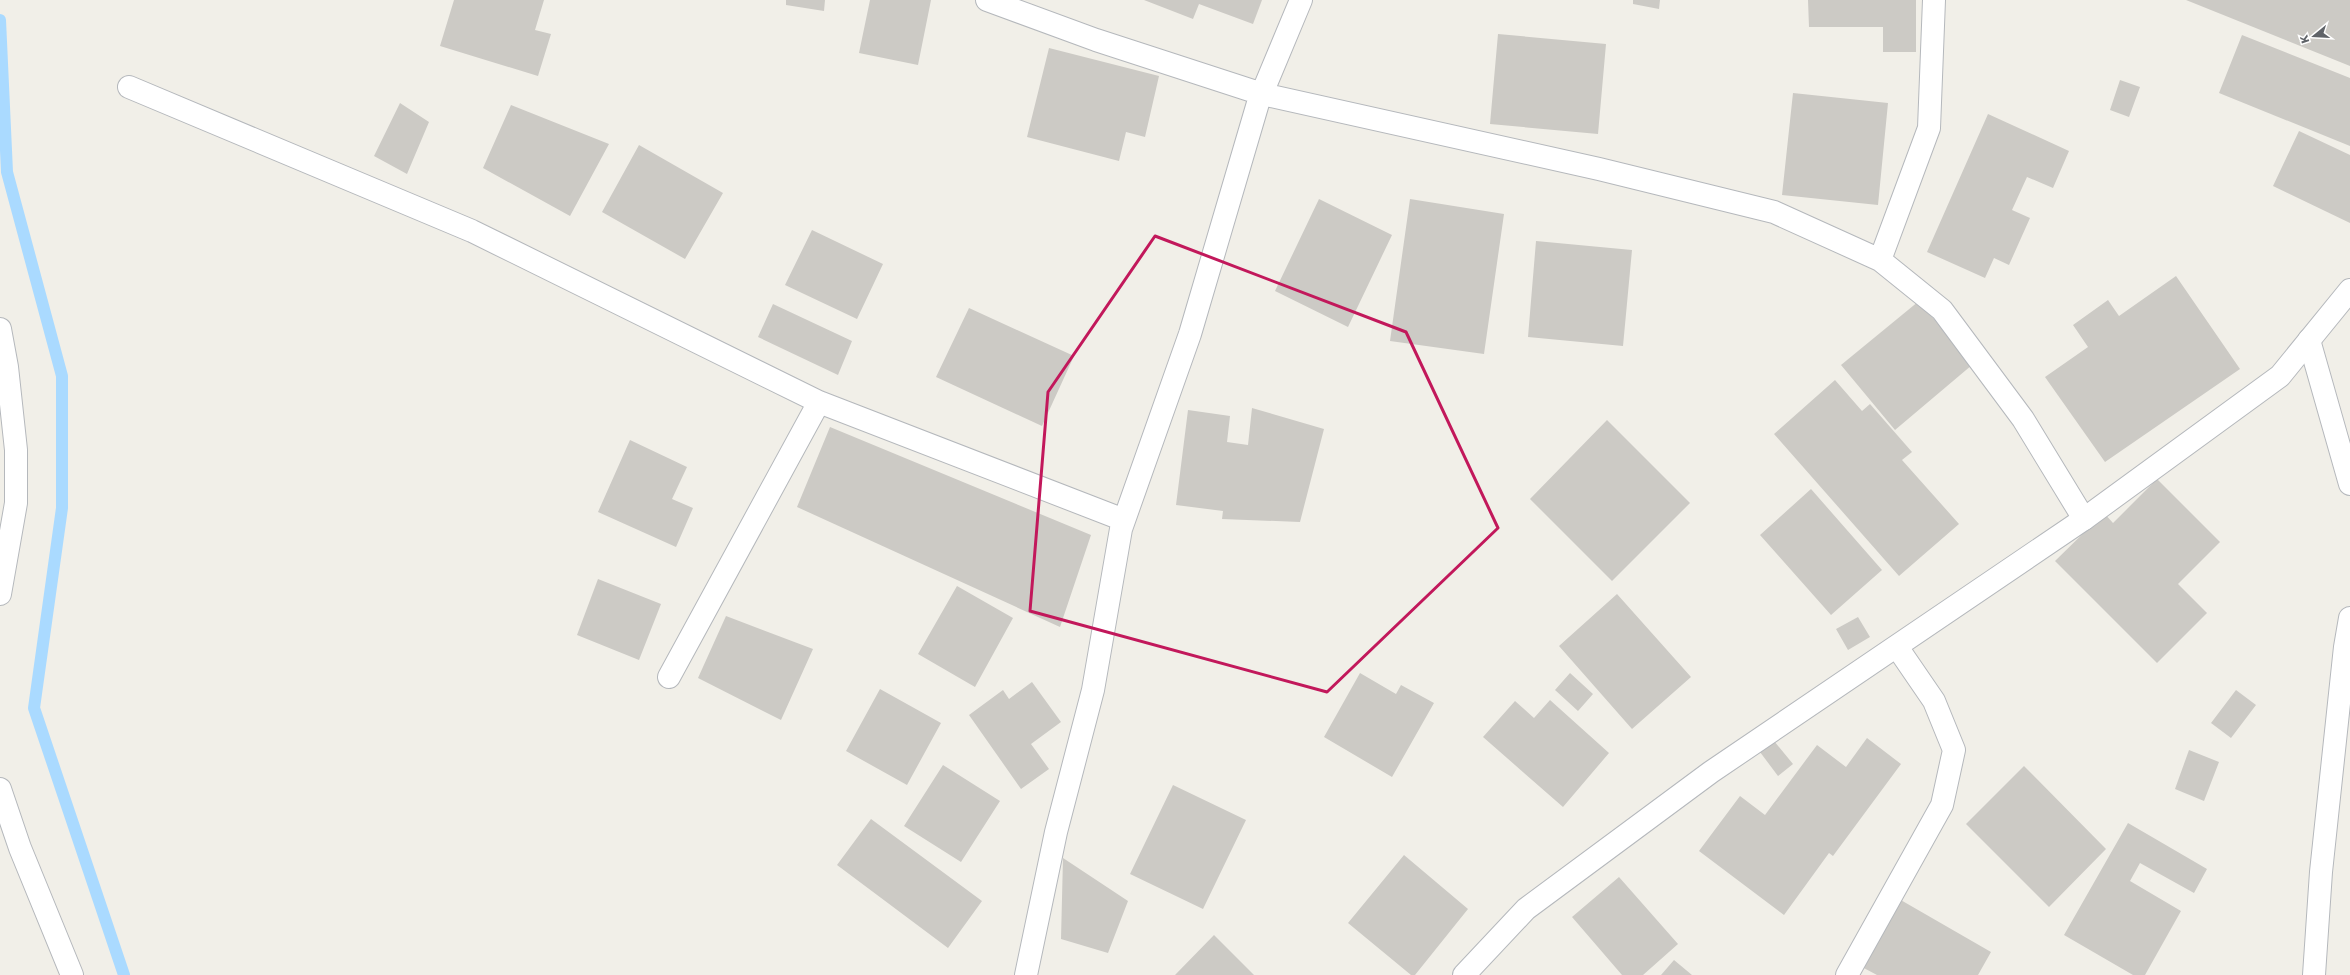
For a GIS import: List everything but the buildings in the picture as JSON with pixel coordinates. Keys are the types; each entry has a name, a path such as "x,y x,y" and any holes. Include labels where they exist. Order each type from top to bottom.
{"street":[{"path":"987,0 1096,40 1262,94 1591,167 1774,212 1880,260 1942,310 2023,419 2084,519"},
{"path":"1026,975 1056,832 1093,690 1121,528 1190,334 1262,94 1301,0"},
{"path":"1880,260 1929,128 1934,0"},
{"path":"129,87 472,231 819,402 1124,520"},
{"path":"1464,975 1526,909 1711,772 2084,519 2280,376 2350,290"},
{"path":"0,329 8,367 16,450 16,503 0,594"},
{"path":"2309,340 2350,484"},
{"path":"669,677 819,402"},
{"path":"2314,975 2321,872 2345,647 2350,618"},
{"path":"1847,975 1942,805 1954,750 1934,701 1897,647"},
{"path":"0,789 20,848 72,975"}],"highlighted area":[{"path":"1155,236 1406,332 1498,528 1327,692 1030,611 1048,392"}],"waterway":[{"path":"0,20 7,172 62,376 62,508 34,708 124,975"}]}
